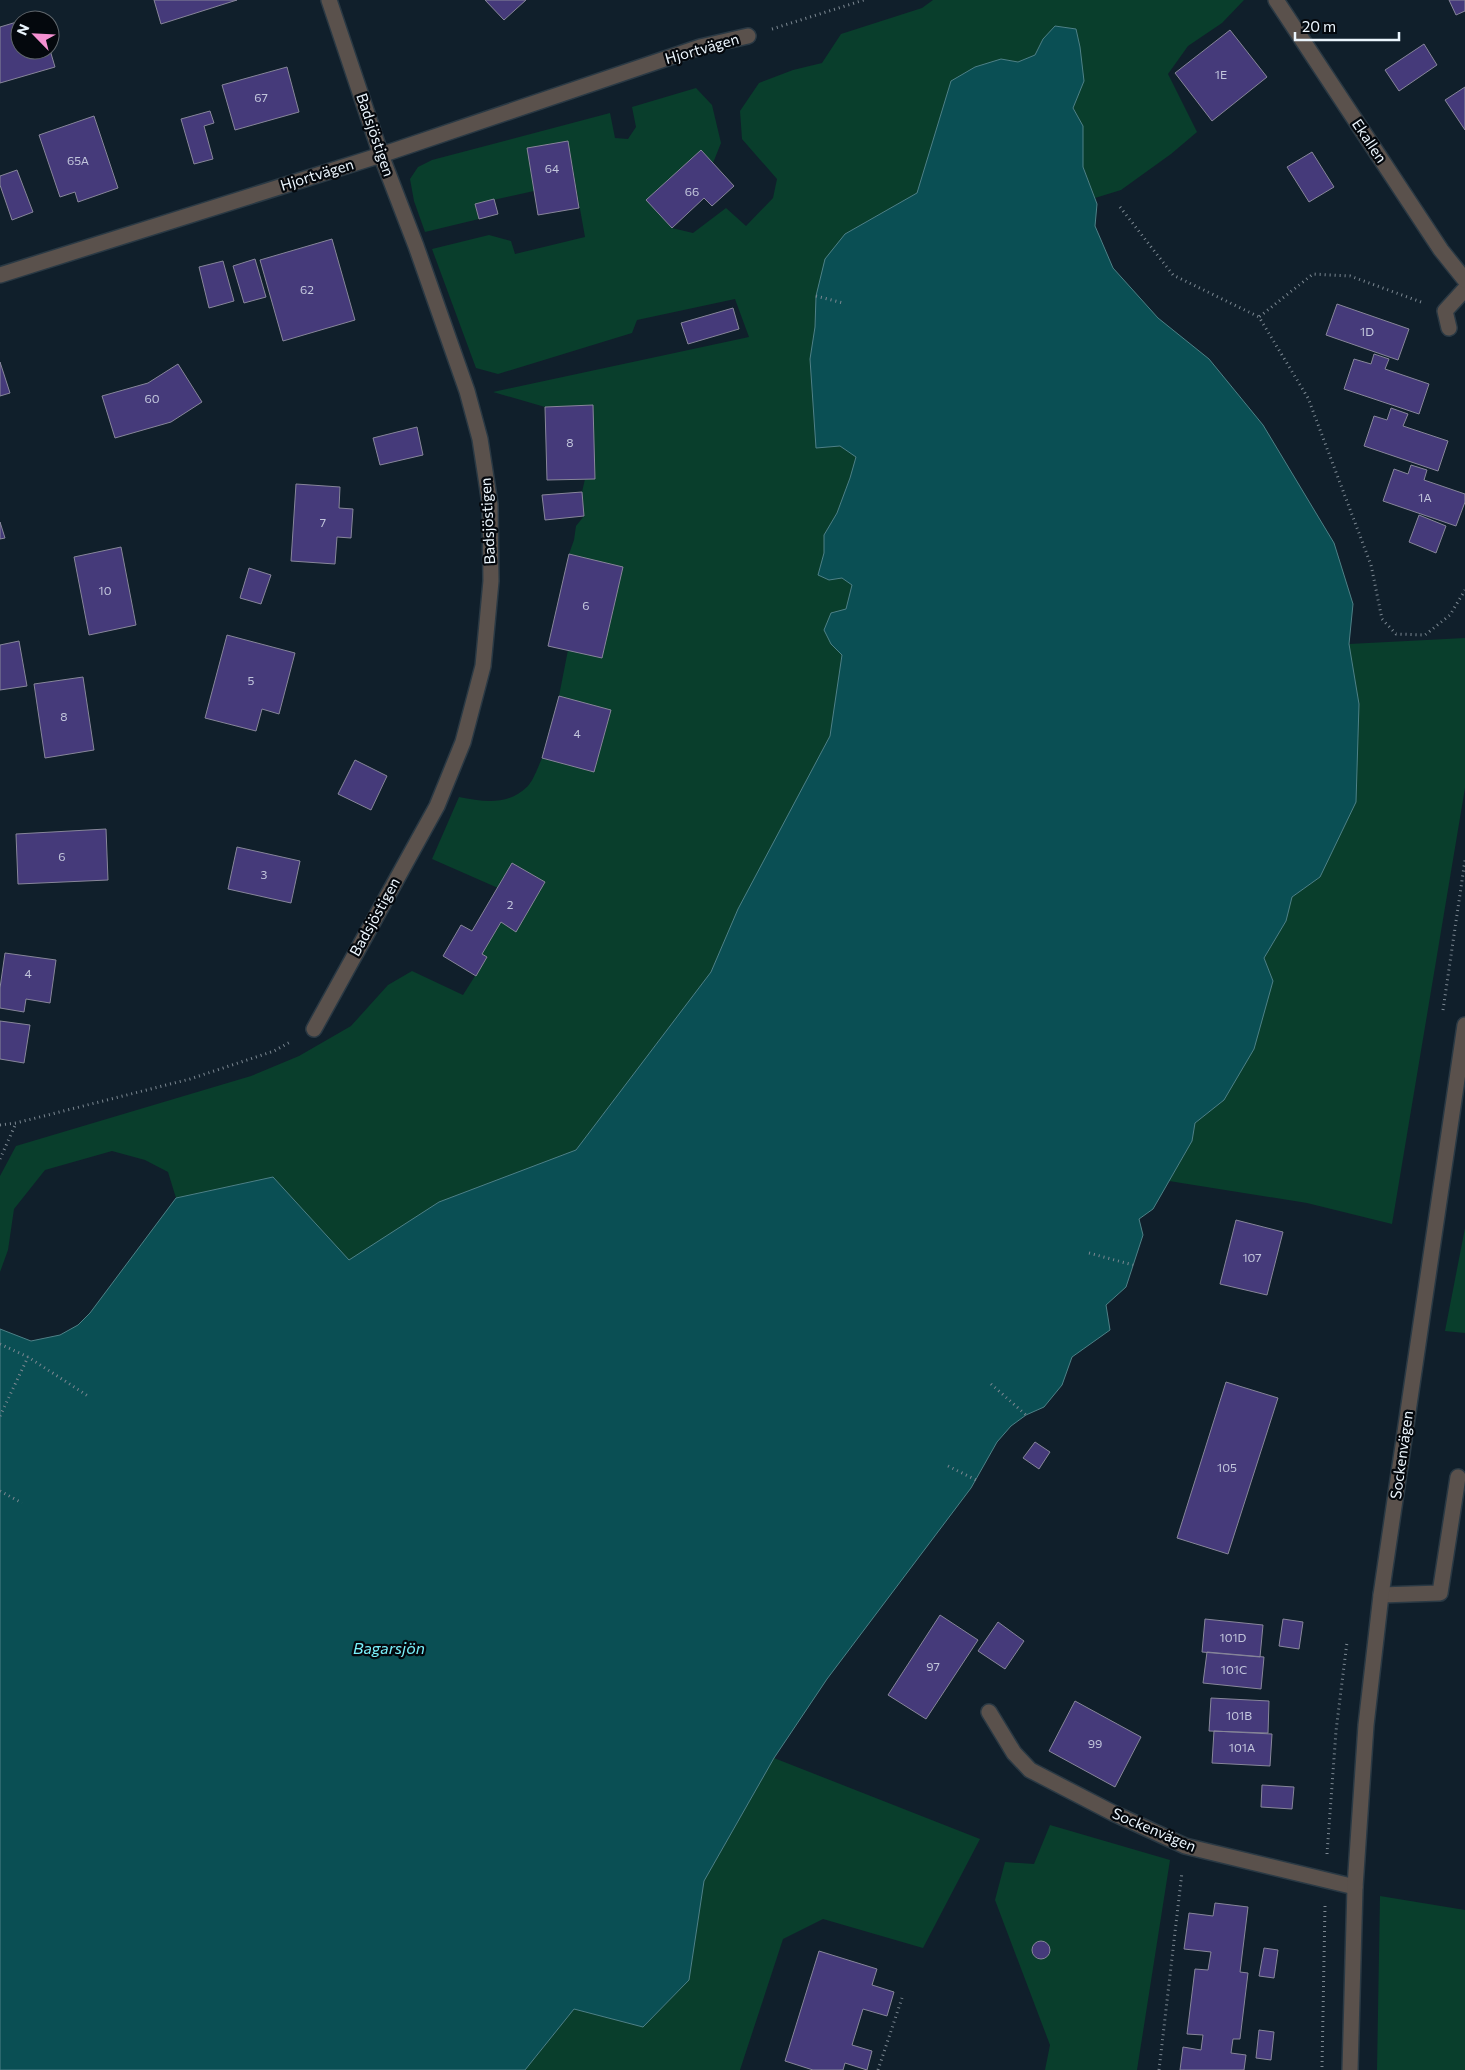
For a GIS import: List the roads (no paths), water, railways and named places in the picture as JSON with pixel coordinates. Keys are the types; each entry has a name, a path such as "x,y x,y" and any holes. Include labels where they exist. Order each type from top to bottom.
{"street":[{"name":"Badsjöstigen","path":"314,1029 437,806 463,742 483,666 491,581 490,504 480,439 467,391 381,155 328,0"},
{"name":"Ekallen","path":"1276,0 1442,250 1465,280"},
{"name":"Hjortvägen","path":"0,275 381,155 700,48 748,36"},
{"path":"1450,328 1445,311 1465,289"},
{"name":"Sockenvägen","path":"1350,2070 1355,1888 1366,1725 1381,1595 1465,1025"},
{"path":"1381,1595 1440,1593 1458,1477"},
{"name":"Sockenvägen","path":"989,1712 1014,1753 1030,1770 1113,1813 1185,1846 1355,1888"}],"water":[{"name":"Bagarsjön","path":"1055,26 1076,29 1084,81 1073,108 1083,126 1083,167 1097,204 1095,226 1113,268 1158,318 1209,359 1263,425 1334,543 1353,604 1349,644 1359,704 1356,802 1320,877 1292,897 1286,921 1264,958 1273,981 1254,1049 1224,1100 1195,1123 1192,1141 1153,1209 1139,1219 1143,1235 1126,1287 1106,1305 1110,1330 1072,1357 1062,1385 1044,1407 1026,1415 1011,1426 997,1442 971,1488 827,1679 774,1758 704,1881 689,1980 643,2027 574,2009 525,2070 0,2070 0,1329 31,1341 60,1335 78,1325 90,1313 176,1198 273,1177 349,1260 439,1202 576,1150 711,972 738,909 830,736 842,655 831,644 824,630 831,613 846,609 852,585 842,578 829,580 818,575 824,553 824,535 837,513 856,457 840,446 816,448 810,359 815,327 816,296 825,259 845,234 917,193 951,81 975,67 1001,59 1018,62 1035,55 1043,39"}]}
